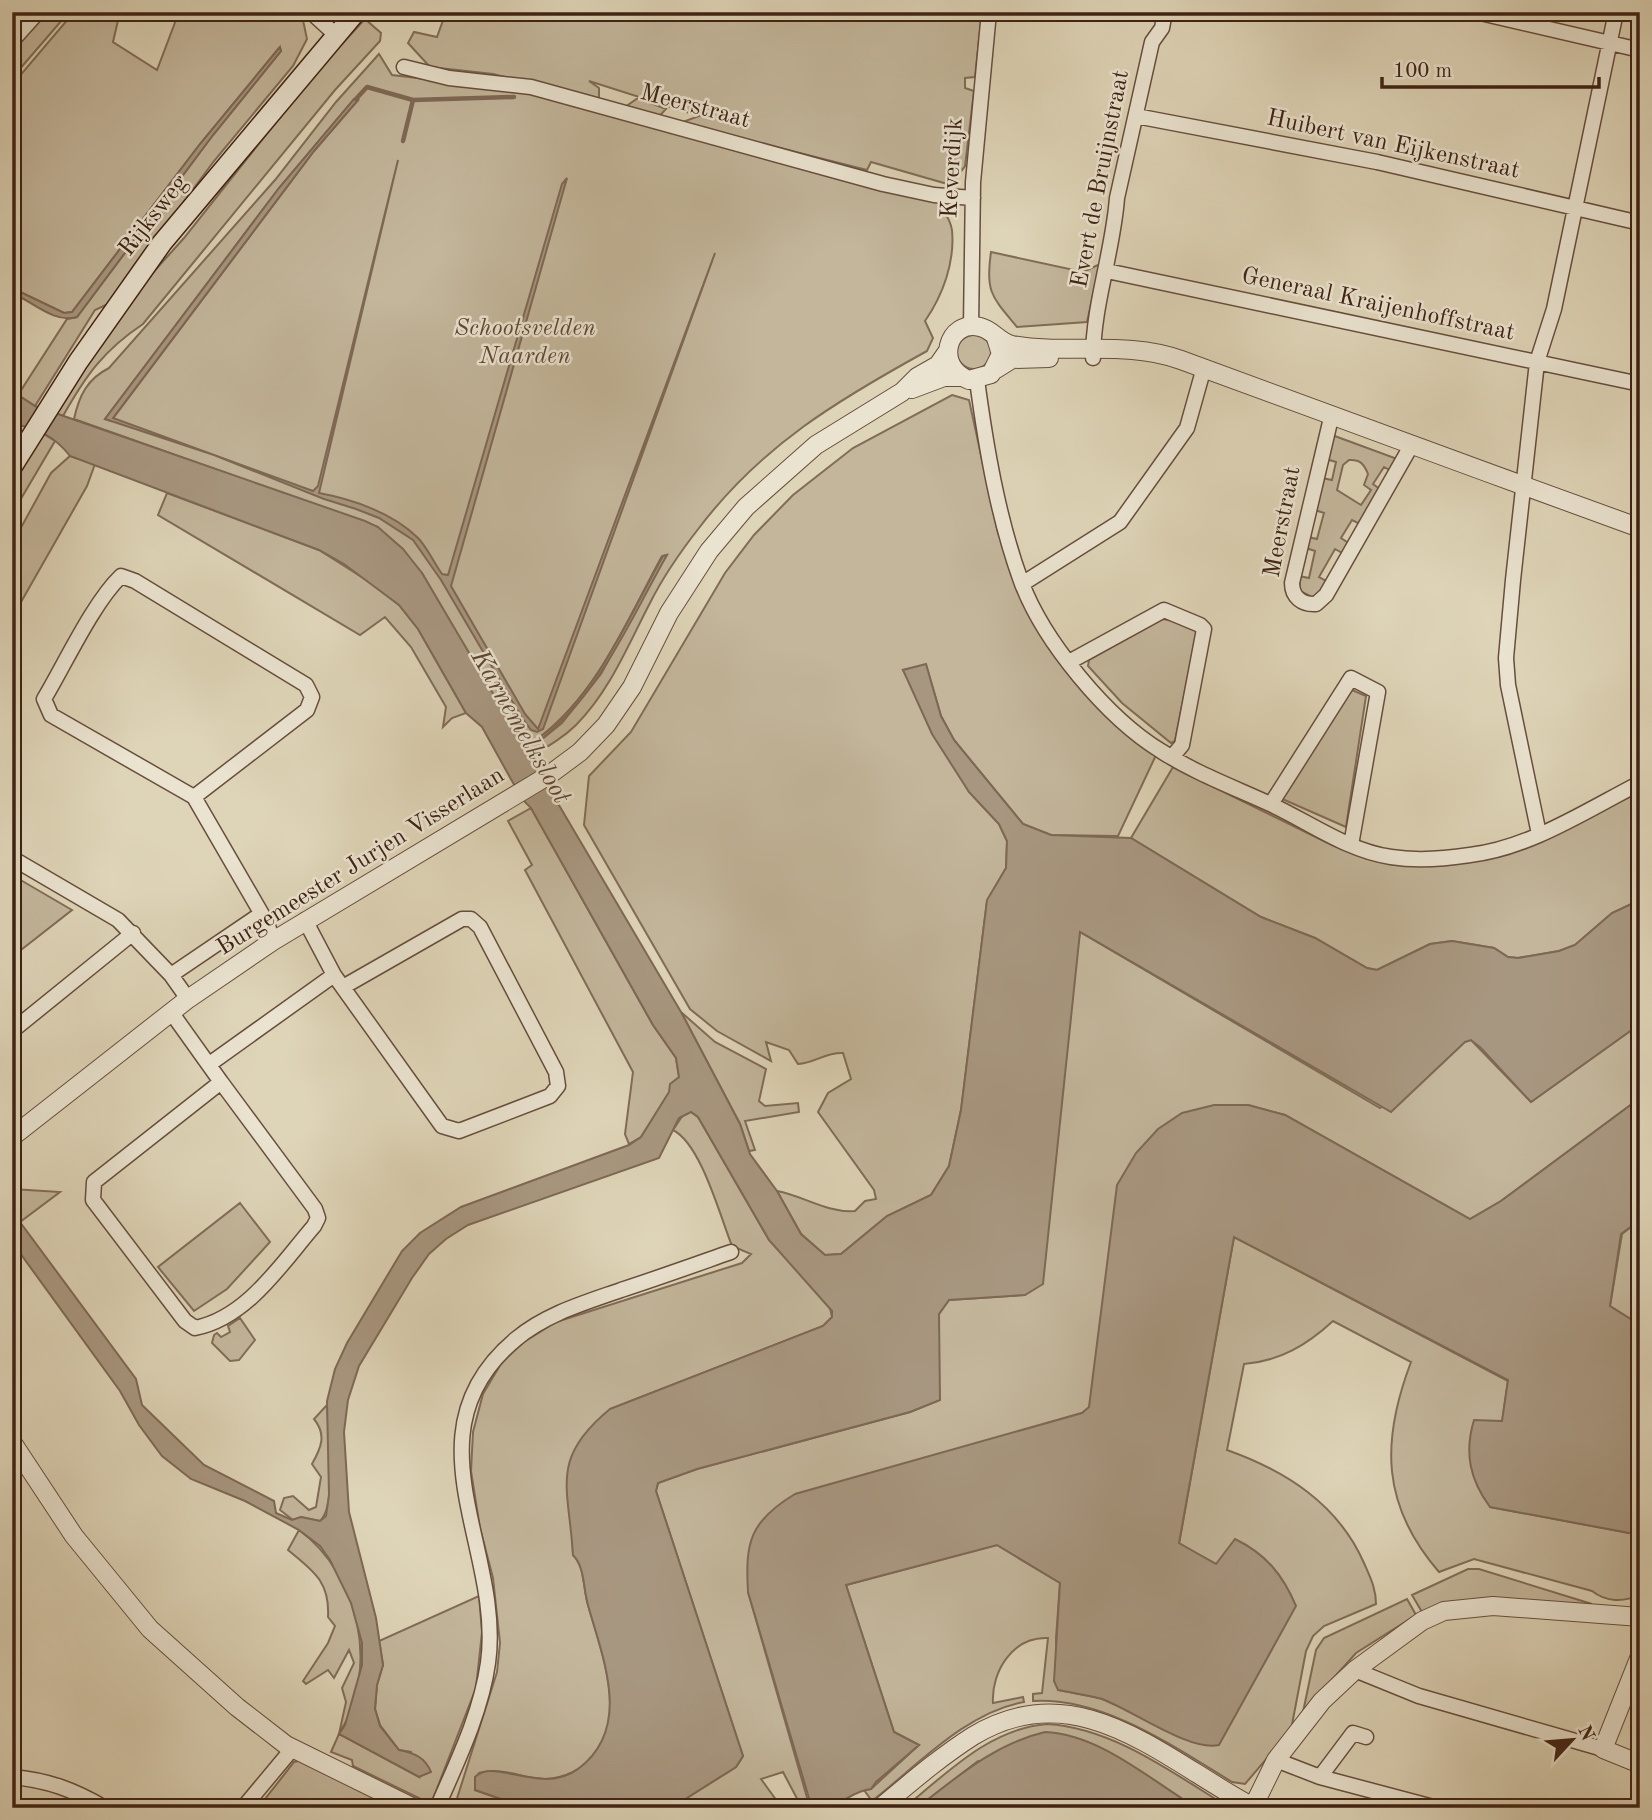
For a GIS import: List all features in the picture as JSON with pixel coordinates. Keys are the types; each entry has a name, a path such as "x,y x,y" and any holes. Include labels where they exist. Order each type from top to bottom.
{"main road":[{"name":"Rijksweg","path":"12,467 48,409 162,243 356,12"}],"street":[{"path":"12,41 38,12"},
{"path":"311,12 336,35"},
{"name":"Keverdijk","path":"971,327 973,198 989,12"},
{"name":"Evert de Bruijnstraat","path":"1093,353 1118,217 1117,198 1152,42 1162,28 1165,12"},
{"path":"1476,12 1640,50"},
{"path":"1539,834 1507,685 1506,658 1522,485 1537,362 1554,309 1616,12"},
{"name":"Meerstraat","path":"404,67 449,78 531,87 883,184 934,195 973,198"},
{"name":"Huibert van Eijkenstraat","path":"1136,116 1367,159 1640,223"},
{"name":"Generaal Kraijenhoffstraat","path":"1107,271 1640,384"},
{"path":"1640,528 1203,371 1093,353 1019,346 996,338 981,327 971,327 954,335 947,352 950,364 969,379 1022,584 1045,627 1069,662 1106,705 1140,736 1172,757 1211,779 1271,804 1351,845 1390,857 1429,859 1473,855 1539,834 1640,783"},
{"path":"996,338 1001,354 996,369"},
{"name":"Burgemeester Jurjen Visserlaan","path":"902,392 917,377 938,365 947,352"},
{"path":"969,379 1018,358 1093,353"},
{"path":"1022,584 1121,522 1187,428 1203,371"},
{"name":"Burgemeester Jurjen Visserlaan","path":"12,1137 188,999 273,941 549,775 580,752 606,725 632,687 669,613 709,551 778,476 816,445 902,392 944,377 969,379"},
{"name":"Meerstraat","path":"1331,418 1292,583 1295,596 1302,601 1317,604 1326,595 1411,446"},
{"path":"194,797 307,710 313,697 306,685 135,580 121,576 111,586 71,653 44,699 44,705 51,715 194,797 261,914 273,941"},
{"path":"1069,662 1164,610 1200,625 1204,629 1182,745 1172,757"},
{"path":"1271,804 1351,678 1378,692 1351,845"},
{"path":"12,858 118,920 171,975 188,999"},
{"name":"Burgemeester Jurjen Visserlaan","path":"171,975 261,914"},
{"path":"304,920 334,975 442,1126 450,1131 459,1131 550,1096 558,1086 556,1072 543,1047 480,927 471,919 461,919 343,987"},
{"path":"12,1031 132,933"},
{"path":"211,1063 334,975"},
{"path":"171,1012 211,1063 221,1082 315,1209 318,1218 252,1298 206,1326 195,1328 185,1321 93,1200 94,1182 221,1082"},
{"path":"436,1808 473,1718 488,1664 488,1596 463,1495 460,1459 468,1405 489,1366 516,1338 556,1313 731,1252"},
{"path":"12,1442 18,1463 150,1629 237,1707 293,1748 414,1808"},
{"path":"880,1808 974,1735 1000,1723 1031,1714 1055,1712 1076,1714 1111,1724 1253,1808 1276,1760 1322,1701 1355,1670 1422,1621 1444,1611 1493,1606 1640,1617"},
{"path":"1603,1749 1640,1656"},
{"path":"1355,1670 1419,1696 1603,1749 1640,1763"},
{"path":"1321,1777 1353,1734 1366,1737"},
{"path":"243,1808 293,1748"},
{"path":"1276,1760 1321,1777 1437,1808"},
{"path":"12,1777 47,1780 75,1791 105,1808"}],"green space":[{"path":"45,12 69,12 12,78 12,44"},
{"path":"74,12 120,12 113,42 157,70 179,12 292,12 303,20 307,39 293,66 214,161 108,304 95,310 35,406 18,395 67,319 77,317 213,135 281,51 279,48 200,144 72,312 64,313 12,288 12,85"},
{"path":"446,12 982,12 975,77 965,78 965,88 974,91 965,166 951,185 871,162 867,170 680,123 699,116 589,81 599,88 599,101 493,74 430,67 408,43 414,32 437,37"},
{"path":"365,19 381,33 380,41 335,90 143,324 97,364 63,416 54,413 140,287 184,238 315,73"},
{"name":"Schootsvelden Naarden","path":"379,54 392,75 505,88 625,107 638,98 666,109 653,123 937,199 951,226 950,266 937,300 925,321 933,338 927,351 832,407 775,448 749,472 723,499 673,564 599,698 565,735 528,758 422,573 378,527 74,419 81,396 90,383 109,368 275,180 336,102","holes":["354,99 358,100 314,151 111,421 105,419 279,188","666,555 601,674 562,723 541,740 540,737 579,699 595,677 624,629 662,556"]},
{"path":"991,252 1083,272 1100,264 1087,322 1017,327 992,293 989,276"},
{"path":"974,335 986,340 991,352 986,364 974,369 962,364 957,352 962,340"},
{"path":"952,395 969,400 998,533 1045,636 1157,753 1118,836 1051,835 1023,824 954,740 941,716 926,665 903,670 969,792 999,824 1007,841 1006,868 987,901 961,1110 949,1166 931,1195 887,1216 841,1254 825,1255 801,1234 777,1191 845,1211 855,1211 865,1201 876,1199 874,1190 818,1112 828,1093 851,1079 843,1053 798,1064 789,1050 766,1042 771,1061 717,1031 690,1009 584,825 589,776 631,732 725,573 754,535 793,495 853,448"},
{"path":"42,433 55,441 12,514 12,483"},
{"path":"1332,435 1400,460 1393,472 1384,467 1373,484 1381,490 1362,525 1352,520 1341,538 1350,544 1344,554 1335,549 1319,577 1328,582 1321,595 1312,597 1300,591 1299,576 1309,578 1315,551 1306,548 1308,537 1317,539 1324,513 1315,510 1322,478 1332,480 1336,462 1326,459","holes":["1353,460 1359,461 1365,467 1368,474 1364,485 1371,490 1361,505 1337,490 1343,465"]},
{"path":"70,456 95,464 87,486 12,618 12,544 51,473"},
{"path":"167,493 319,550 371,583 399,605 418,629 466,713 452,718 443,727 446,707 411,647 385,617 360,635 158,515"},
{"path":"1163,619 1194,625 1197,630 1175,741 1171,743 1122,703 1088,666 1089,660"},
{"path":"1345,687 1366,696 1346,827 1280,798"},
{"path":"1173,767 1332,845 1365,858 1395,865 1426,865 1552,834 1640,792 1640,900 1612,913 1575,945 1559,951 1518,958 1508,957 1494,948 1452,941 1430,944 1377,970 1367,968 1315,938 1261,917 1131,838"},
{"path":"531,808 653,1025 676,1058 679,1077 641,1137 629,1144 625,1134 633,1072 525,870 532,865 508,821"},
{"path":"12,875 72,910 12,957"},
{"path":"1080,932 1380,1108 1464,1042 1471,1040 1531,1102 1640,1024 1640,1098 1501,1201 1470,1219 1285,1115 1248,1105 1090,1407 1082,1413 993,1439 748,1592 810,1808 802,1808 783,1772 761,1779 782,1808 671,1808 736,1767 743,1756 656,1491 658,1483 697,1469 910,1412 939,1400 939,1314 949,1300 1025,1295"},
{"path":"681,1012 715,1042 766,1069 759,1101 765,1106 798,1103 799,1112 745,1121 755,1150 749,1151 740,1124"},
{"path":"685,1112 691,1112 698,1117 769,1240 829,1304 832,1317 823,1326 610,1409 572,1532 573,1555 582,1572 610,1695 610,1718 604,1739 593,1758 573,1772 559,1777 535,1778 491,1771 479,1773 475,1790 527,1808 454,1808 497,1672 500,1643 493,1578 480,1528 471,1471 473,1432 483,1394 502,1362 524,1342 556,1322 742,1263 751,1254 732,1246 701,1165 683,1138 673,1130"},
{"path":"12,1189 60,1192 20,1222 12,1207"},
{"path":"240,1203 270,1242 227,1289 194,1311 158,1267"},
{"path":"1640,1220 1640,1325 1610,1306 1622,1234"},
{"path":"1234,1237 1508,1381 1490,1507 1640,1535 1640,1594 1628,1599 1609,1599 1592,1591 1474,1559 1439,1572 1406,1522 1392,1472 1391,1445 1395,1419 1411,1362 1333,1321 1292,1350 1269,1359 1244,1364 1227,1450 1289,1479 1325,1507 1353,1542 1372,1583 1376,1604 1324,1626 1313,1636 1306,1651 1291,1730 1245,1784 1232,1782 1162,1740 1112,1716 1060,1702 1033,1701 1033,1694 1042,1693 1048,1638 1024,1643 1000,1668 993,1691 993,1703 1023,1697 1024,1702 1003,1708 962,1728 872,1801 864,1790 871,1789 919,1745 894,1732 846,1585 997,1545 1060,1583 1056,1639 1058,1690 1100,1698 1140,1715 1216,1564 1179,1544"},
{"path":"240,1318 255,1340 239,1360 230,1361 212,1343 214,1335 217,1333 221,1337 230,1332 228,1326"},
{"path":"327,1405 330,1484 326,1512 320,1521 301,1517 293,1520 280,1510 284,1498 293,1496 309,1510 316,1507 321,1477 312,1464 320,1447 321,1436 314,1419"},
{"path":"299,1530 320,1549 337,1572 349,1597 357,1624 359,1681 352,1708 339,1734 346,1702 342,1688 354,1663 349,1650 334,1678 328,1670 306,1684 303,1681 328,1643 335,1626 328,1617 323,1586 305,1564 288,1550"},
{"path":"1468,1569 1479,1569 1592,1604 1463,1601 1422,1612 1412,1595"},
{"path":"479,1596 482,1632 476,1688 431,1804 353,1766 352,1760 331,1752 339,1734 419,1777 411,1752 399,1750 380,1725 375,1709 377,1685 383,1665 379,1641"},
{"path":"1407,1599 1416,1615 1356,1653 1303,1712 1316,1650 1324,1638"},
{"path":"1047,1724 1072,1727 1120,1743 1230,1808 1186,1808 1188,1803 978,1761 917,1808 904,1808 953,1767 988,1744 1006,1734"},
{"path":"302,1760 393,1808 258,1808 294,1762"}],"shaded area":[{"path":"280,47 281,51 213,135 77,317 52,315 12,293 12,288 64,313 72,312 200,144"},
{"path":"354,99 358,100 314,151 113,418 313,491 318,486 398,160 319,493 358,503 397,521 418,538 442,574 448,575 562,184 567,178 451,586 525,714 538,729 715,253 543,729 537,732 531,730 522,718 441,580 413,540 379,518 214,455 105,419 279,188"},
{"path":"12,395 18,395 35,406 365,521 378,527 403,549 422,573 681,1012 740,1124 750,1154 777,1191 801,1234 825,1255 841,1254 887,1216 931,1195 949,1166 961,1110 987,900 1006,868 1007,841 999,824 969,792 932,734 903,670 926,664 941,716 954,740 1023,824 1051,835 1131,838 1261,917 1315,938 1367,968 1377,970 1430,944 1452,941 1494,948 1508,957 1518,958 1559,951 1575,945 1612,913 1640,900 1640,1024 1531,1102 1481,1048 1471,1040 1465,1042 1391,1112 1080,932 1043,1284 1025,1295 949,1300 939,1314 940,1400 910,1412 697,1469 658,1483 656,1491 743,1756 736,1767 671,1808 527,1808 475,1790 475,1777 483,1772 494,1771 549,1779 564,1776 578,1769 595,1752 605,1734 609,1692 582,1572 573,1555 567,1492 570,1459 578,1443 610,1409 823,1326 832,1317 832,1311 769,1240 698,1117 691,1112 679,1118 659,1158 468,1225 429,1254 359,1366 348,1400 344,1432 349,1512 376,1618 383,1665 377,1685 375,1709 380,1726 399,1750 418,1756 429,1767 431,1772 419,1777 339,1734 345,1725 362,1665 362,1643 351,1603 330,1560 320,1546 299,1530 245,1501 191,1479 162,1456 139,1425 120,1391 12,1242 12,1207 20,1222 136,1379 142,1405 204,1465 274,1501 276,1513 292,1520 301,1517 320,1521 326,1516 329,1495 327,1401 335,1369 347,1343 402,1251 420,1233 461,1207 629,1145 641,1137 669,1092 670,1084 679,1077 676,1058 653,1025 531,808 522,799 482,727 466,713 418,629 399,605 344,564 319,550 70,456 44,434 29,427 12,425"},
{"path":"667,555 597,678 561,722 540,740 579,699 595,677 663,556"},
{"path":"1640,1098 1640,1220 1621,1234 1610,1306 1640,1325 1640,1535 1490,1507 1474,1476 1469,1444 1474,1420 1502,1421 1508,1380 1234,1237 1179,1543 1216,1564 1235,1539 1256,1551 1272,1566 1296,1606 1219,1745 1193,1742 1177,1736 1102,1699 1058,1690 1054,1681 1060,1583 997,1545 846,1585 894,1732 919,1745 871,1789 828,1807 811,1805 748,1592 748,1559 754,1534 768,1514 795,1494 1082,1413 1089,1407 1117,1185 1136,1153 1158,1129 1182,1113 1214,1105 1248,1105 1285,1115 1470,1219 1501,1201"},
{"path":"1045,1732 1083,1740 1102,1748 1189,1803 1186,1808 917,1808 993,1753 1026,1737"}],"waterway":[{"path":"356,99 367,87 413,100 514,97"},
{"path":"403,141 413,100"}],"water label":[{"name":"Karnemelksloot","path":"520,727"}]}
